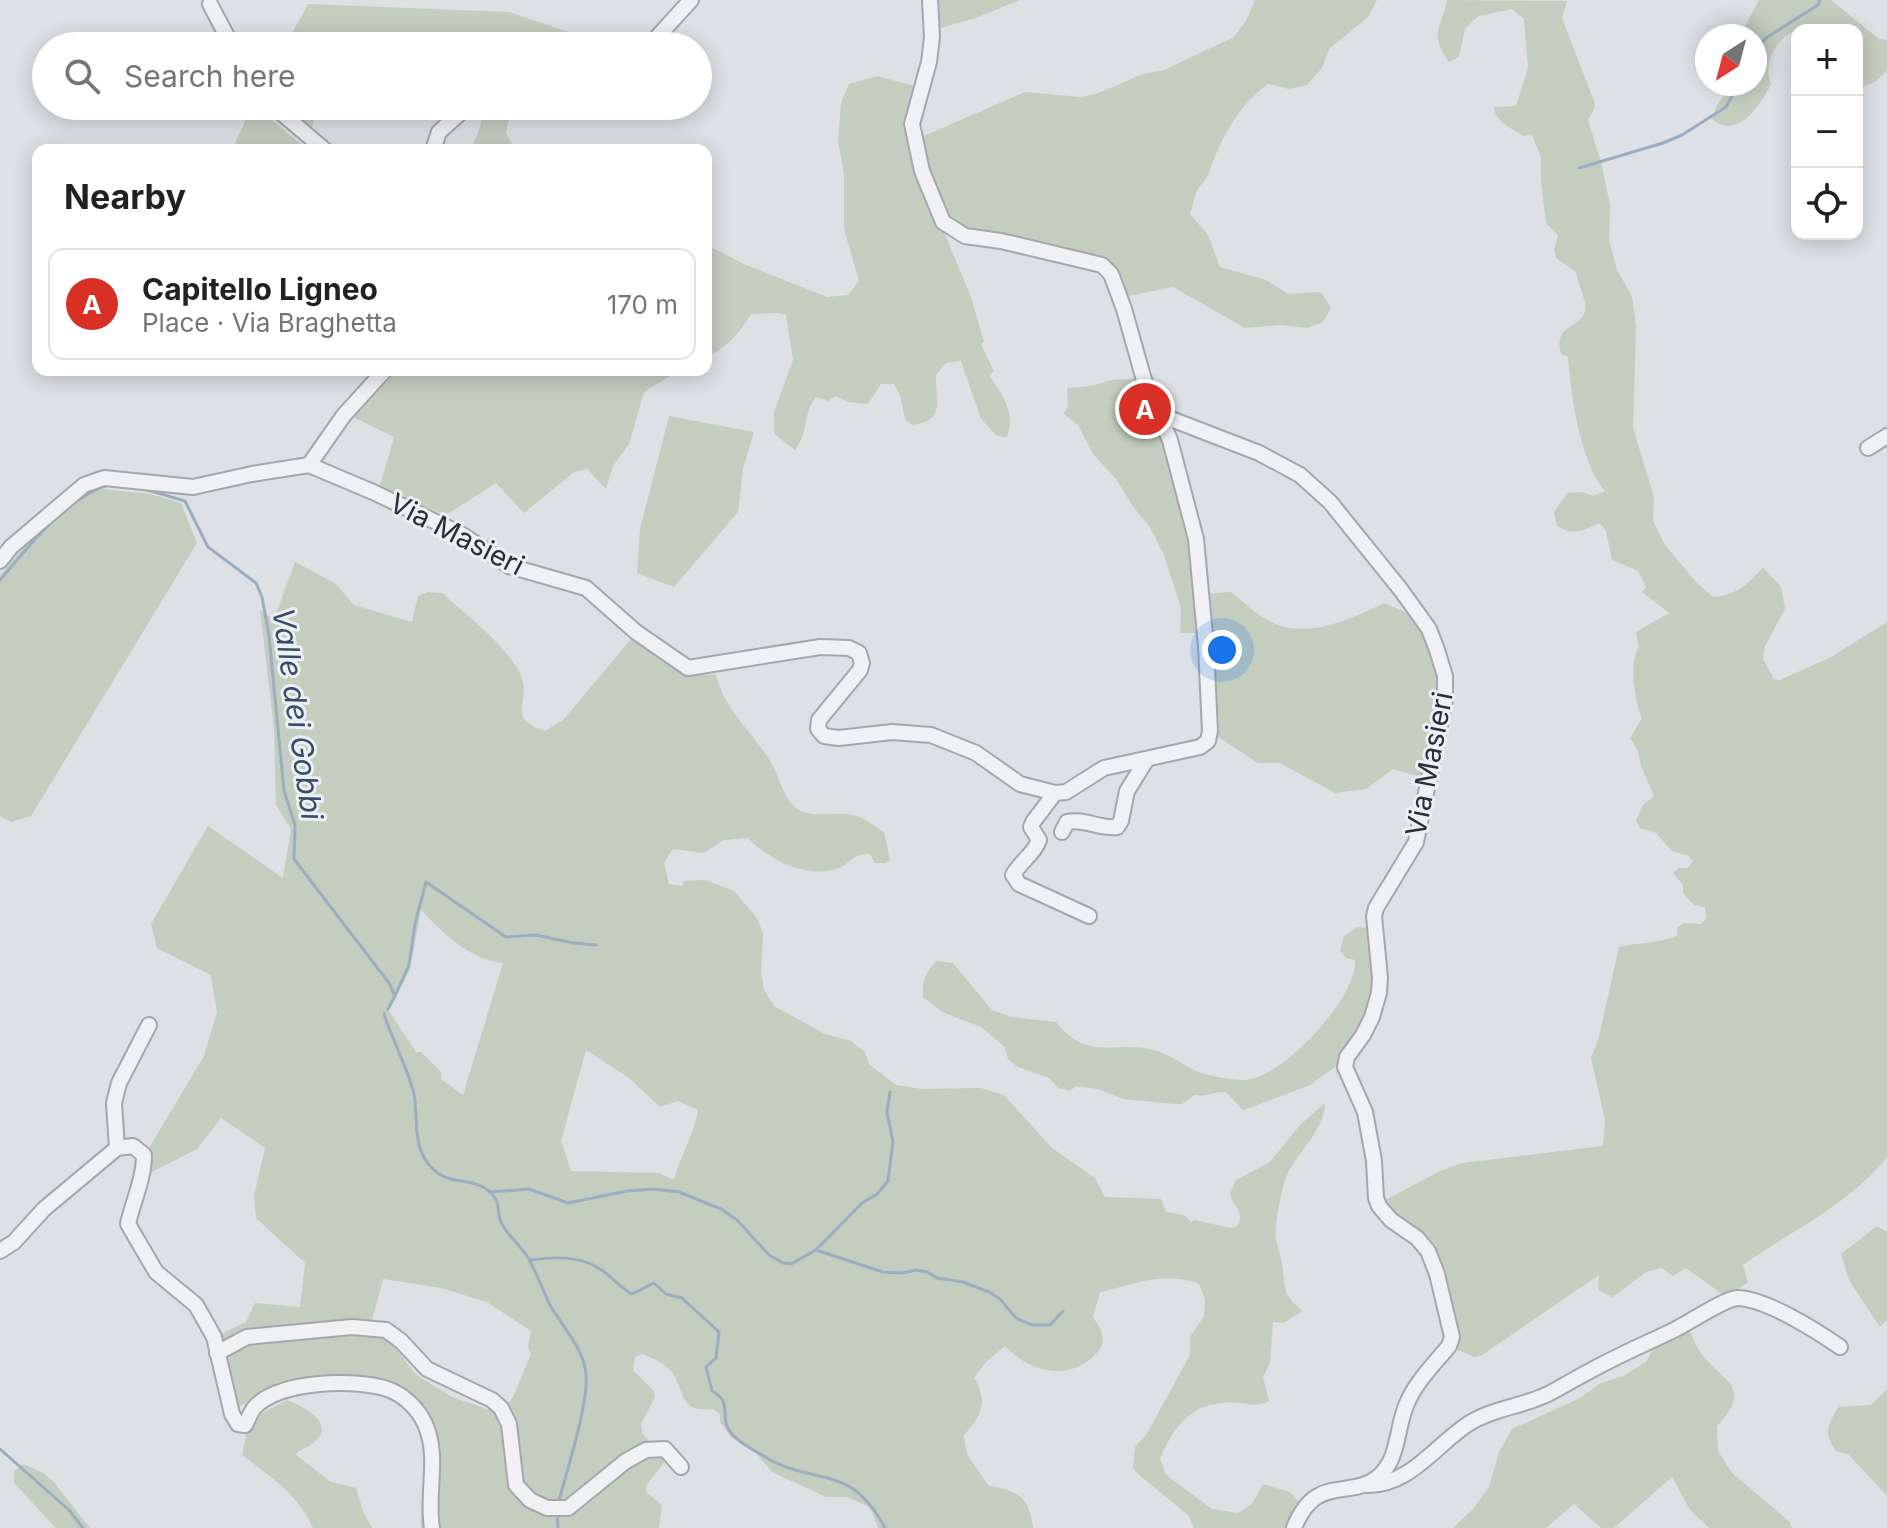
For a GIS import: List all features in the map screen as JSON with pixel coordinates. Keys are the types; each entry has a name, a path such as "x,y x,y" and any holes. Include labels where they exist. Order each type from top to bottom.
{"street":[{"path":"662,32 691,0"},
{"path":"930,0 932,37 929,62 912,124 922,171 943,222 965,236 1102,265 1111,274 1146,387 1170,440 1196,539 1206,646 1208,741 1200,747 1104,768 1066,792 1055,793 1031,827 1039,840 1037,847 1020,862 1013,875 1019,884 1089,916"},
{"path":"210,4 225,32"},
{"path":"290,120 318,144"},
{"path":"435,144 439,132 452,120"},
{"path":"0,561 11,547 84,485 104,478 193,487 309,465 344,415 380,376"},
{"name":"Via Masieri","path":"1158,414 1259,453 1295,471 1320,493 1401,590 1429,629 1445,676 1445,700 1416,842 1381,897 1374,916 1380,978 1375,1009 1363,1035 1347,1057 1345,1067 1365,1112 1379,1206 1428,1251 1437,1274 1452,1337 1449,1346 1407,1403 1391,1463 1367,1485"},
{"path":"1868,448 1887,436"},
{"name":"Via Masieri","path":"309,465 461,534 509,566 586,588 636,632 688,668 820,647 849,648 859,653 862,663 860,670 819,720 818,729 824,736 839,738 892,732 931,735 976,753 1020,784 1055,793"},
{"path":"1062,832 1067,822 1073,820 1117,827 1127,791 1147,759"},
{"path":"117,1148 114,1103 119,1083 149,1025"},
{"path":"0,1251 14,1242 44,1209 117,1148 133,1146 144,1155 144,1174 134,1197 128,1224 156,1272 196,1305 214,1337 232,1414 238,1424 245,1425 255,1407 298,1387 348,1382 392,1391 405,1399 424,1421 431,1439 433,1455 429,1513 432,1528"},
{"path":"1294,1528 1307,1505 1324,1492 1341,1487 1397,1481 1447,1439 1487,1412 1547,1395 1695,1321 1727,1301 1737,1298 1758,1303 1803,1323 1840,1347"},
{"path":"217,1353 247,1337 352,1327 386,1330 427,1369 492,1400 501,1408 509,1424 516,1485 530,1500 547,1508 568,1508 626,1461 646,1450 665,1449 681,1467"}],"green space":[{"path":"933,0 1020,0 976,18 936,29"},
{"path":"1255,0 1377,0 1368,17 1329,49 1322,68 1307,85 1289,89 1268,84 1247,103 1225,136 1197,192 1190,214 1208,235 1220,267 1266,280 1288,294 1321,292 1331,308 1323,322 1307,328 1282,325 1245,328 1173,287 1124,297 1113,271 950,232 917,139 1025,92 1081,97 1096,94 1143,74 1164,70 1234,37 1246,21"},
{"path":"1447,0 1567,1 1562,18 1594,101 1595,107 1588,120 1610,205 1609,239 1617,270 1632,296 1636,327 1633,428 1654,497 1653,521 1665,545 1713,597 1741,588 1763,567 1781,587 1785,609 1765,646 1763,659 1774,679 1780,680 1831,657 1887,622 1887,1157 1838,1203 1743,1265 1748,1282 1731,1294 1722,1294 1686,1268 1673,1276 1662,1268 1646,1272 1613,1297 1598,1290 1599,1275 1482,1355 1474,1357 1445,1344 1447,1334 1428,1259 1374,1206 1440,1171 1462,1163 1603,1146 1605,1120 1591,1058 1598,1041 1619,947 1671,938 1678,935 1677,927 1685,923 1701,924 1706,918 1705,907 1694,905 1683,893 1683,885 1673,873 1679,868 1687,868 1693,861 1672,851 1656,833 1640,828 1636,821 1642,806 1654,796 1638,751 1630,738 1642,718 1634,682 1634,662 1639,648 1636,632 1669,613 1642,592 1646,587 1638,571 1612,560 1606,531 1600,523 1583,530 1568,531 1557,525 1554,512 1567,493 1583,492 1593,496 1605,491 1596,479 1583,446 1574,409 1568,357 1561,354 1561,337 1582,317 1586,307 1584,298 1576,272 1556,258 1554,250 1558,235 1546,223 1541,157 1532,135 1524,136 1504,124 1497,117 1494,107 1516,106 1528,68 1524,19 1512,9 1479,16 1465,29 1459,57 1449,62 1438,37"},
{"path":"1759,0 1831,0 1861,24 1791,24 1791,33 1779,43 1770,59 1771,84 1767,91 1767,24 1746,24"},
{"path":"308,4 509,12 568,32 293,32"},
{"path":"1863,26 1879,39 1887,40 1887,71 1875,82 1863,87"},
{"path":"878,76 918,87 920,174 971,297 984,342 981,344 994,372 989,375 1007,404 1010,420 1007,437 997,436 981,419 961,361 946,363 936,375 935,414 912,425 905,420 900,395 894,384 881,384 868,404 848,402 835,396 828,401 816,397 795,450 774,434 774,412 793,360 786,315 751,314 732,339 712,355 712,248 827,297 848,295 859,281 844,229 844,174 838,141 841,103 849,84"},
{"path":"1764,96 1747,118 1730,126 1712,119 1722,98"},
{"path":"246,120 272,120 301,144 235,144"},
{"path":"296,120 314,120 311,132"},
{"path":"482,120 510,120 506,133 512,144 473,144"},
{"path":"392,376 670,376 644,392 629,444 613,466 606,489 587,469 574,472 524,513 496,483 446,515 379,489 394,437 353,417"},
{"path":"1147,378 1207,594 1231,592 1271,622 1299,629 1329,625 1384,603 1421,619 1442,685 1427,779 1393,769 1366,789 1335,793 1280,763 1258,763 1217,736 1219,721 1212,633 1180,633 1181,608 1164,555 1150,527 1116,479 1093,454 1078,425 1063,413 1068,408 1067,388 1111,380"},
{"path":"669,416 754,432 743,468 738,512 674,587 637,573 640,529"},
{"path":"103,489 151,494 181,503 197,543 31,816 11,822 0,816 0,575 60,512 88,494"},
{"path":"295,562 335,583 354,605 412,622 418,596 428,592 442,593 507,653 524,686 522,715 533,726 545,731 563,720 632,638 682,668 716,675 727,702 768,757 791,803 808,813 850,815 867,821 884,832 890,860 875,863 870,854 864,854 836,869 812,871 776,860 748,838 724,840 704,853 673,849 664,862 669,884 682,886 684,881 705,880 734,891 757,918 763,933 761,971 764,990 774,1006 825,1034 851,1041 865,1052 869,1064 896,1085 922,1089 981,1088 1004,1095 1052,1148 1095,1178 1105,1197 1161,1199 1166,1212 1184,1215 1191,1222 1194,1220 1231,1228 1237,1226 1240,1216 1230,1194 1236,1180 1270,1162 1300,1125 1325,1103 1316,1131 1288,1173 1279,1206 1276,1239 1284,1285 1291,1300 1303,1311 1283,1323 1273,1322 1270,1363 1263,1377 1269,1401 1259,1405 1224,1403 1199,1409 1189,1415 1173,1434 1160,1459 1166,1475 1212,1509 1238,1513 1252,1504 1263,1484 1290,1492 1301,1504 1293,1528 1194,1528 1189,1516 1133,1468 1135,1447 1146,1435 1190,1355 1190,1337 1204,1316 1205,1299 1199,1284 1172,1278 1148,1280 1100,1292 1093,1317 1103,1337 1102,1343 1096,1354 1083,1364 1072,1369 1048,1370 1025,1362 1005,1346 986,1362 974,1378 982,1402 979,1415 964,1435 967,1454 988,1485 1014,1493 1025,1501 1033,1528 878,1528 867,1506 847,1497 826,1497 772,1472 751,1447 732,1438 720,1422 720,1414 713,1409 703,1410 689,1405 671,1371 642,1354 635,1357 633,1370 654,1391 655,1397 641,1424 642,1433 664,1458 664,1463 646,1486 646,1492 662,1505 659,1528 421,1528 426,1419 365,1378 346,1376 291,1382 236,1408 217,1336 246,1322 255,1303 300,1307 305,1263 256,1218 254,1196 265,1148 221,1118 197,1149 148,1174 146,1153 204,1056 217,1012 211,975 157,948 151,924 208,826 283,878 291,829 276,805 274,729 260,610 274,619","holes":["421,910 468,951 503,963 463,1095 441,1079 441,1072 421,1052 416,1052 389,1011 410,969","586,1050 629,1078 660,1107 678,1101 698,1110 674,1180 659,1173 571,1171 561,1141","383,1279 441,1288 487,1302 531,1331 528,1348 531,1354 514,1395 501,1414 452,1397 416,1375 396,1348 370,1328"]},
{"path":"1358,927 1381,930 1387,960 1387,984 1335,1067 1310,1085 1243,1110 1226,1092 1195,1095 1182,1104 1174,1104 1123,1099 1098,1089 1076,1086 1070,1091 1058,1088 1049,1078 1018,1067 1008,1059 1005,1047 981,1027 942,1012 923,997 925,977 933,965 937,961 953,963 992,1010 1011,1017 1056,1022 1068,1035 1091,1046 1157,1051 1201,1073 1244,1080 1278,1066 1315,1034 1331,1014 1353,976 1355,960 1346,958 1340,951 1344,936"},
{"path":"1877,1226 1887,1232 1887,1320 1880,1327 1849,1280 1841,1254"},
{"path":"1688,1328 1703,1356 1728,1381 1735,1395 1717,1426 1718,1451 1732,1473 1790,1522 1792,1528 1709,1528 1690,1510 1672,1477 1614,1528 1601,1528 1574,1504 1546,1528 1453,1528 1473,1509 1489,1487 1499,1452 1512,1429 1580,1398 1599,1384 1623,1376 1646,1362 1656,1344"},
{"path":"1887,1389 1887,1496 1848,1454 1837,1452 1828,1430 1839,1407 1871,1405"},
{"path":"287,1400 316,1417 322,1430 312,1444 295,1454 331,1482 356,1488 372,1528 313,1528 291,1495 242,1455 249,1420"},
{"path":"24,1464 53,1481 90,1528 56,1528 14,1483 14,1471"}],"waterway":[{"path":"1767,37 1818,5 1820,0"},
{"path":"1579,168 1682,135 1726,107 1732,96"},
{"name":"Valle dei Gobbi","path":"0,580 63,511 110,484"},
{"name":"Valle dei Gobbi","path":"144,489 185,501 208,547 256,583 262,597 269,636 284,791 295,825 294,859 389,983 395,996 388,1009"},
{"path":"395,996 409,965 426,882 506,937 536,935 596,945"},
{"name":"Valle dei Gobbi","path":"384,1014 414,1094 417,1136 425,1159 441,1175 476,1184 495,1197 504,1227 533,1266 550,1305 581,1356 586,1374 584,1403 558,1504"},
{"path":"816,1250 888,1181 893,1141 887,1112 890,1092"},
{"path":"491,1192 529,1189 568,1203 627,1191 654,1189 679,1192 721,1209 737,1220 769,1255 783,1263 791,1264 816,1250 883,1272 927,1272 937,1278 963,1282 989,1292 1000,1299 1016,1318 1032,1325 1050,1325 1063,1311"},
{"path":"530,1260 557,1258 584,1261 632,1294 654,1283 666,1294 682,1298 719,1332 716,1358 706,1367 712,1391 719,1395 724,1405 727,1427 731,1433 780,1465 844,1484 858,1493 885,1528"},
{"path":"0,1449 69,1510 83,1528"},
{"name":"Valle dei Gobbi","path":"557,1512 558,1528"}],"place":[{"name":"Capitello Ligneo","path":"1145,409"}]}
